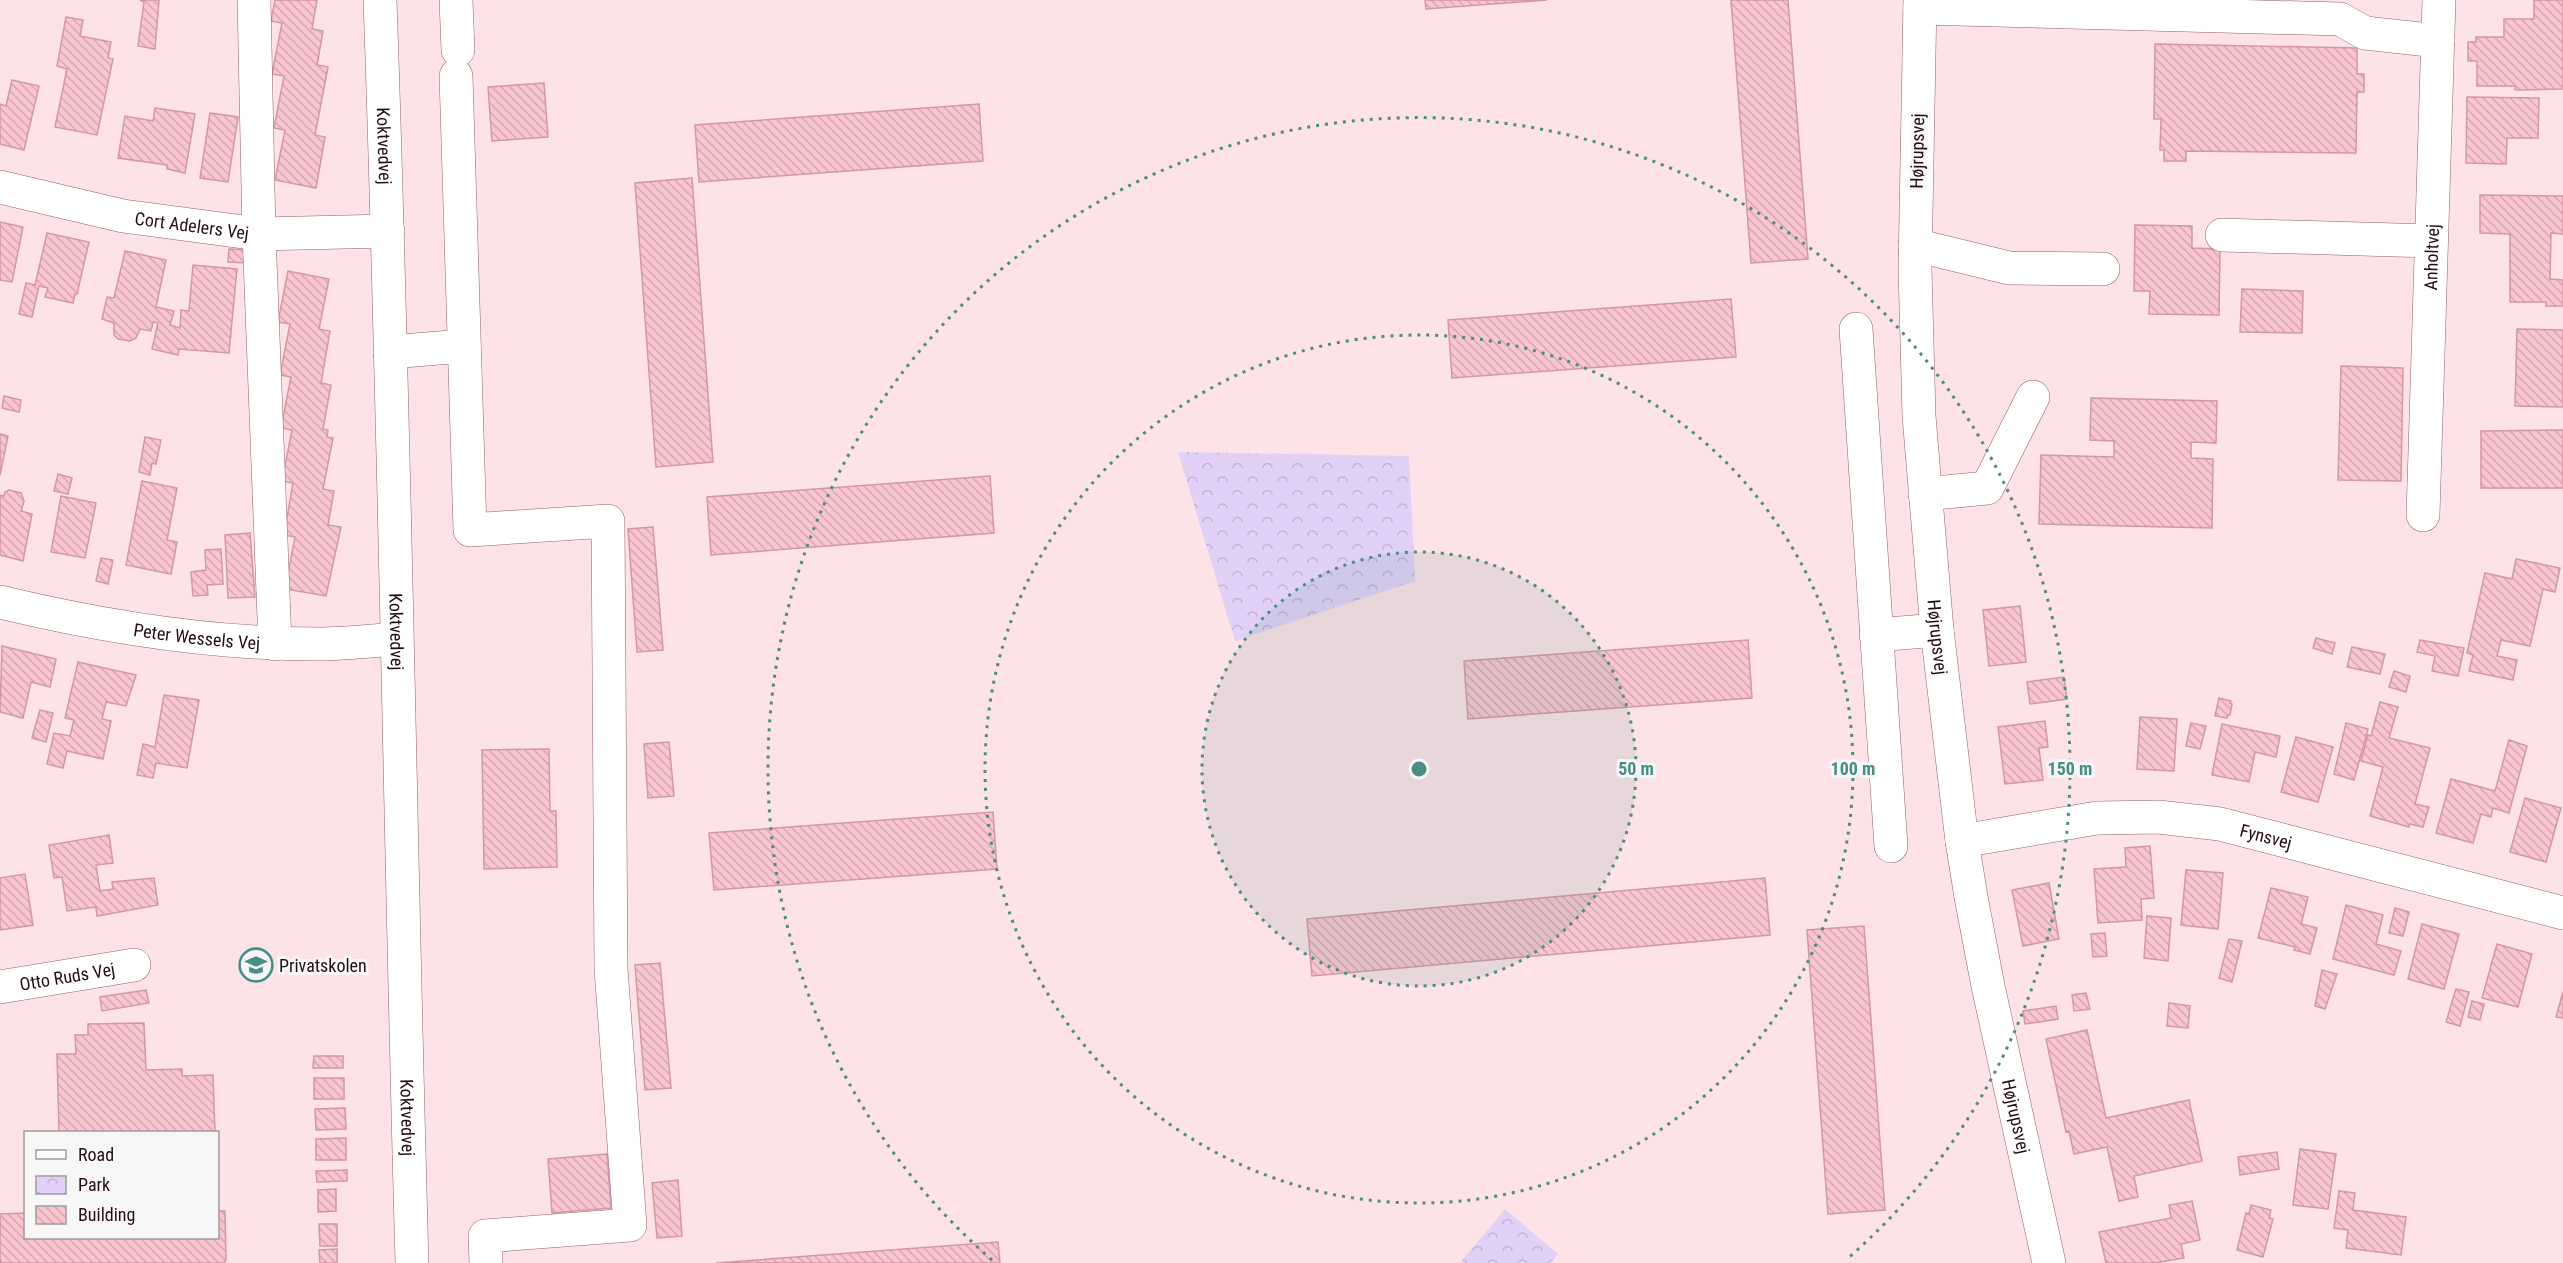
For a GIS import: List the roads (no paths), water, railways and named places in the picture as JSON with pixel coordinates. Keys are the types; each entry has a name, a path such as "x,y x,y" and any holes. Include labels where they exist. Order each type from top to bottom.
{"street":[{"path":"254,0 259,234 275,644"},
{"name":"Koktvedvej","path":"380,0 388,231 412,1263"},
{"path":"456,0 470,530 608,520 612,969 630,1225 485,1236 486,1263"},
{"name":"Anholtvej","path":"2423,515 2439,0"},
{"path":"1920,4 2340,19 2366,33 2438,41"},
{"name":"Højrupsvej","path":"1920,4 1915,244 1919,416 1936,630 1962,841 1988,986 2049,1263"},
{"name":"Cort Adelers Vej","path":"0,187 123,216 259,234 388,231"},
{"path":"2222,235 2432,241"},
{"path":"1915,244 2009,268 2103,269"},
{"path":"1856,329 1891,846"},
{"path":"390,352 465,346"},
{"path":"1925,494 1987,488 2033,397"},
{"name":"Peter Wessels Vej","path":"0,602 123,628 275,644 321,644 396,639"},
{"path":"1876,635 1936,630"},
{"name":"Fynsvej","path":"1962,841 2097,818 2158,817 2220,824 2563,913"},
{"name":"Otto Ruds Vej","path":"0,987 134,965"}],"place":[{"name":"Privatskolen","path":"256,965"}]}
